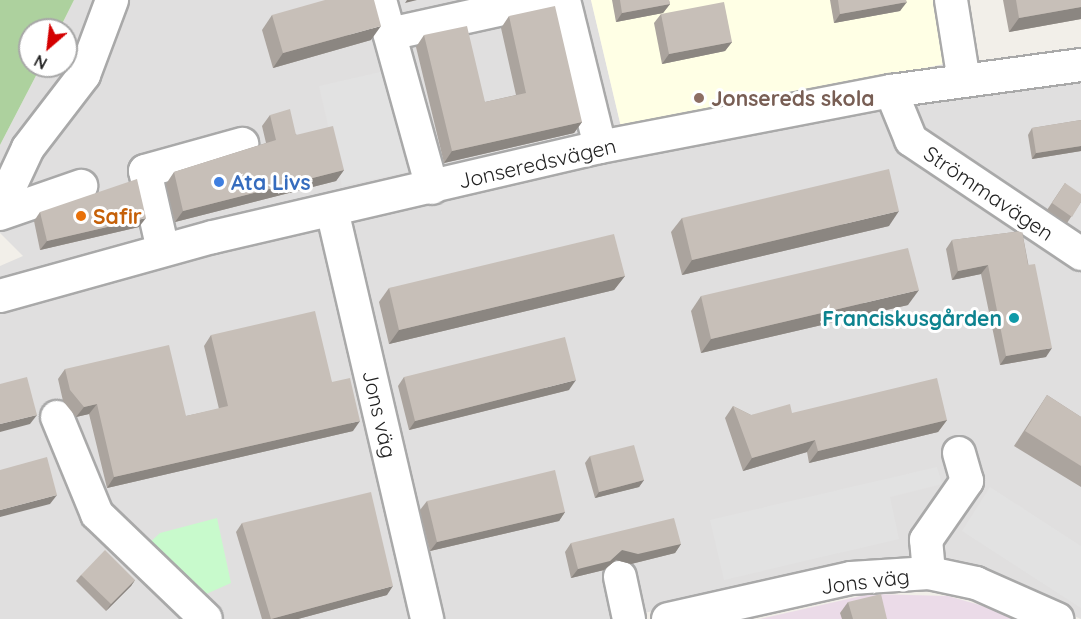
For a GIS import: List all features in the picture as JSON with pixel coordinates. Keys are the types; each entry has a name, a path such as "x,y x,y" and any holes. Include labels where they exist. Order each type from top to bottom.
{"street":[{"path":"0,208 28,148 84,75 112,0"},
{"path":"381,0 432,188"},
{"path":"390,34 543,0"},
{"path":"564,0 600,147"},
{"path":"951,0 964,81"},
{"name":"Jonseredsvägen","path":"0,296 163,250 600,147 891,91 1081,65"},
{"name":"Strömmavägen","path":"891,91 911,140 1081,254"},
{"path":"163,250 145,171 242,144"},
{"path":"0,214 81,186"},
{"name":"Jons väg","path":"332,210 427,619"},
{"path":"57,417 97,514 206,619"},
{"path":"929,573 926,540 967,481 959,453"},
{"name":"Jons väg","path":"668,619 851,578 929,573 976,583 1057,619"},
{"path":"620,577 629,619"}],"shaded area":[{"path":"74,0 591,0 622,131 944,64 1081,51 1081,619 943,559 827,573 617,619 0,619 0,266 23,256 0,233 0,145 35,78 78,78 78,18 65,18"},
{"name":"Jonsereds skola","path":"591,0 940,0 944,64 622,131"},
{"path":"389,70 412,171 342,186 319,86"},
{"path":"937,467 942,484 890,497 899,539 724,580 710,520"},
{"path":"990,487 1081,546 1081,608 962,531"},
{"path":"870,594 948,596 1029,619 760,619"}],"green space":[{"path":"0,0 74,0 65,18 18,18 18,78 35,78 0,145"},
{"path":"217,518 231,583 204,595 145,547 160,533"}],"building":[{"path":"325,0 374,0 381,26 283,53 272,15"},
{"path":"620,0 669,0 670,4 622,13"},
{"path":"838,0 906,0 907,2 840,14"},
{"path":"1016,0 1081,0 1081,7 1019,18"},
{"path":"724,2 732,42 669,54 661,14"},
{"path":"555,6 582,122 452,151 424,35 467,26 485,102 526,93 509,16"},
{"path":"290,109 296,135 333,126 344,170 183,211 174,172 276,140 270,115"},
{"path":"1081,120 1081,146 1036,153 1032,128"},
{"path":"889,169 899,211 692,260 682,218"},
{"path":"137,179 146,218 47,241 40,212"},
{"path":"1065,183 1081,194 1081,202 1072,217 1052,203"},
{"name":"Franciskusgården","path":"1022,231 1028,265 1035,264 1052,348 1006,356 988,265 958,271 952,240"},
{"path":"614,234 625,276 399,330 389,288"},
{"path":"908,248 919,290 711,339 701,296"},
{"path":"315,311 332,382 350,378 360,421 114,477 97,404 84,407 70,390 65,369 169,345 186,416 228,406 211,335"},
{"path":"565,337 576,380 415,421 404,377"},
{"path":"27,377 37,415 0,424 0,384"},
{"path":"937,378 947,420 818,451 815,440 752,458 733,406 751,415 790,404 792,413"},
{"path":"1047,395 1081,417 1081,466 1025,431"},
{"path":"634,445 644,480 599,492 590,456"},
{"path":"47,457 57,495 0,510 0,470"},
{"path":"555,470 565,512 437,542 427,501"},
{"path":"371,492 393,586 271,619 242,523"},
{"path":"674,518 681,544 638,554 622,550 610,561 578,569 571,543"},
{"path":"105,550 135,580 111,604 81,575"},
{"path":"881,594 887,619 853,619 848,602"}],"place":[{"name":"Jonsereds skola","path":"699,98"},
{"name":"Ata Livs","path":"219,182"},
{"name":"Safir","path":"81,216"},
{"name":"Franciskusgården","path":"1014,318"}]}
